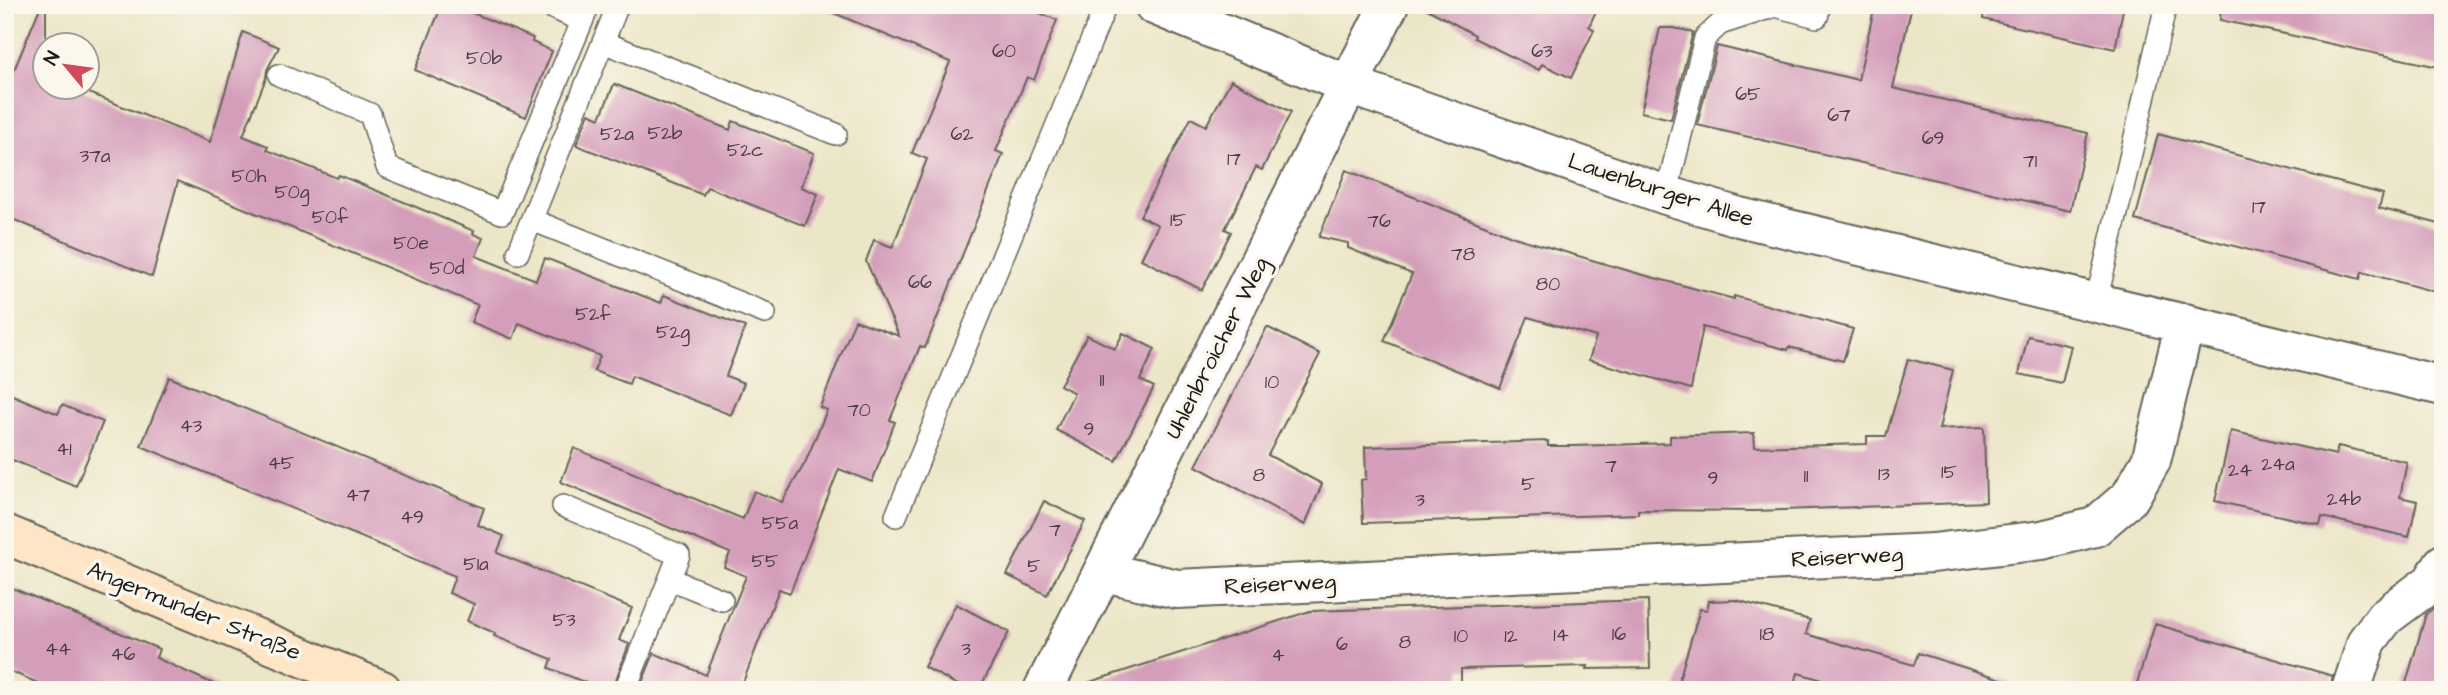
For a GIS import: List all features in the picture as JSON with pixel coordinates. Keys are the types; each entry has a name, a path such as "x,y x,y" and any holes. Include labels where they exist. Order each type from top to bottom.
{"main road":[{"name":"Angermunder Straße","path":"5,534 382,690"}],"street":[{"name":"Lauenburger Allee","path":"1154,5 1349,85 1666,195 1739,217 2185,324"},
{"name":"Uhlenbroicher Weg","path":"1043,690 1389,5"},
{"name":"Reiserweg","path":"1104,572 1177,589 1933,553 2042,540 2095,527 2130,497 2151,461 2185,324"},
{"path":"2185,324 2443,386"},
{"path":"2351,690 2367,641 2385,617 2432,582 2443,564"}],"lane":[{"path":"279,75 370,114 387,167 502,213 585,13 546,5"},
{"path":"519,253 618,5"},
{"path":"896,516 1106,5"},
{"path":"1666,195 1705,38 1720,24 1775,6 1817,17 1820,5"},
{"path":"2096,302 2166,5"},
{"path":"603,42 836,134"},
{"path":"532,220 765,313"},
{"path":"563,506 679,555 625,690"},
{"path":"670,579 722,600"}],"building":[{"path":"41,5 46,5 46,32 32,32 32,102 102,102 102,98 210,142 243,32 279,47 267,70 243,136 268,146 267,150 337,178 339,175 474,231 473,234 483,238 476,256 536,280 545,258 661,303 664,295 745,327 726,376 744,383 731,415 632,376 629,384 594,371 600,356 519,323 513,339 471,322 478,305 178,181 152,277 5,216 5,92"},
{"path":"442,5 453,5 533,38 532,42 552,51 526,117 415,70"},
{"path":"815,5 1020,5 1057,20 1034,80 1027,77 996,151 1003,154 925,348 920,346 890,420 895,422 872,482 839,469 790,593 779,589 740,690 639,690 654,653 706,675 746,576 724,567 730,553 561,482 574,448 743,519 754,491 782,502 805,463 827,410 820,407 855,320 899,336 866,261 874,240 892,247 894,243 927,159 912,153 950,62"},
{"path":"1420,5 1599,5 1589,26 1594,30 1571,78 1542,64 1539,70 1474,38 1475,35"},
{"path":"1875,5 1912,5 1893,88 2088,133 2070,211 1697,125 1717,46 1858,80"},
{"path":"1984,5 2124,5 2115,49 1983,19"},
{"path":"2221,5 2443,5 2443,68 2220,20"},
{"path":"1660,28 1693,32 1671,119 1641,112"},
{"path":"1231,80 1291,112 1262,170 1256,167 1225,229 1231,232 1202,290 1141,259 1158,225 1140,216 1191,118 1206,126"},
{"path":"614,84 730,130 733,121 814,153 801,187 818,194 805,226 707,187 703,195 576,145 589,113 600,118"},
{"path":"2158,134 2383,194 2379,208 2443,225 2443,294 2362,272 2360,279 2135,220"},
{"path":"1346,170 1514,237 1636,273 1734,299 1734,296 1853,329 1843,361 1789,347 1788,350 1703,327 1691,389 1589,360 1596,337 1528,317 1500,388 1384,341 1412,274 1348,248 1348,243 1319,237"},
{"path":"1267,327 1320,354 1268,455 1322,484 1305,525 1196,466"},
{"path":"1123,333 1155,349 1140,380 1154,387 1116,461 1056,430 1074,393 1060,385 1087,335 1115,349"},
{"path":"2028,336 2071,346 2062,383 2019,374"},
{"path":"1908,359 1953,370 1939,429 1984,427 1986,502 1757,511 1638,510 1638,514 1363,523 1361,480 1366,479 1365,447 1548,441 1548,446 1670,443 1670,436 1754,433 1755,447 1867,444 1867,436 1886,436"},
{"path":"169,377 484,508 478,525 504,536 497,553 632,608 619,640 629,644 612,690 604,690 549,668 552,659 494,636 495,633 467,621 474,604 449,593 455,576 141,446"},
{"path":"5,392 58,414 62,405 103,422 76,486 5,457"},
{"path":"2231,431 2336,455 2338,446 2407,462 2400,497 2417,501 2409,537 2322,517 2320,525 2215,501"},
{"path":"1044,501 1085,521 1047,595 1007,575"},
{"path":"5,585 159,649 156,658 227,690 54,690 5,669"},
{"path":"1648,600 1650,668 1587,669 1588,666 1461,669 1461,690 1089,690 1087,683 1310,611"},
{"path":"1736,600 1810,620 1806,634 1914,665 1918,653 2011,682 2009,690 1858,690 1798,673 1793,690 1676,690 1700,609 1707,610 1709,601"},
{"path":"2443,601 2443,690 2404,690 2426,614"},
{"path":"956,604 1009,632 979,690 967,690 924,667"},
{"path":"2155,624 2333,676 2330,690 2135,690"}]}
